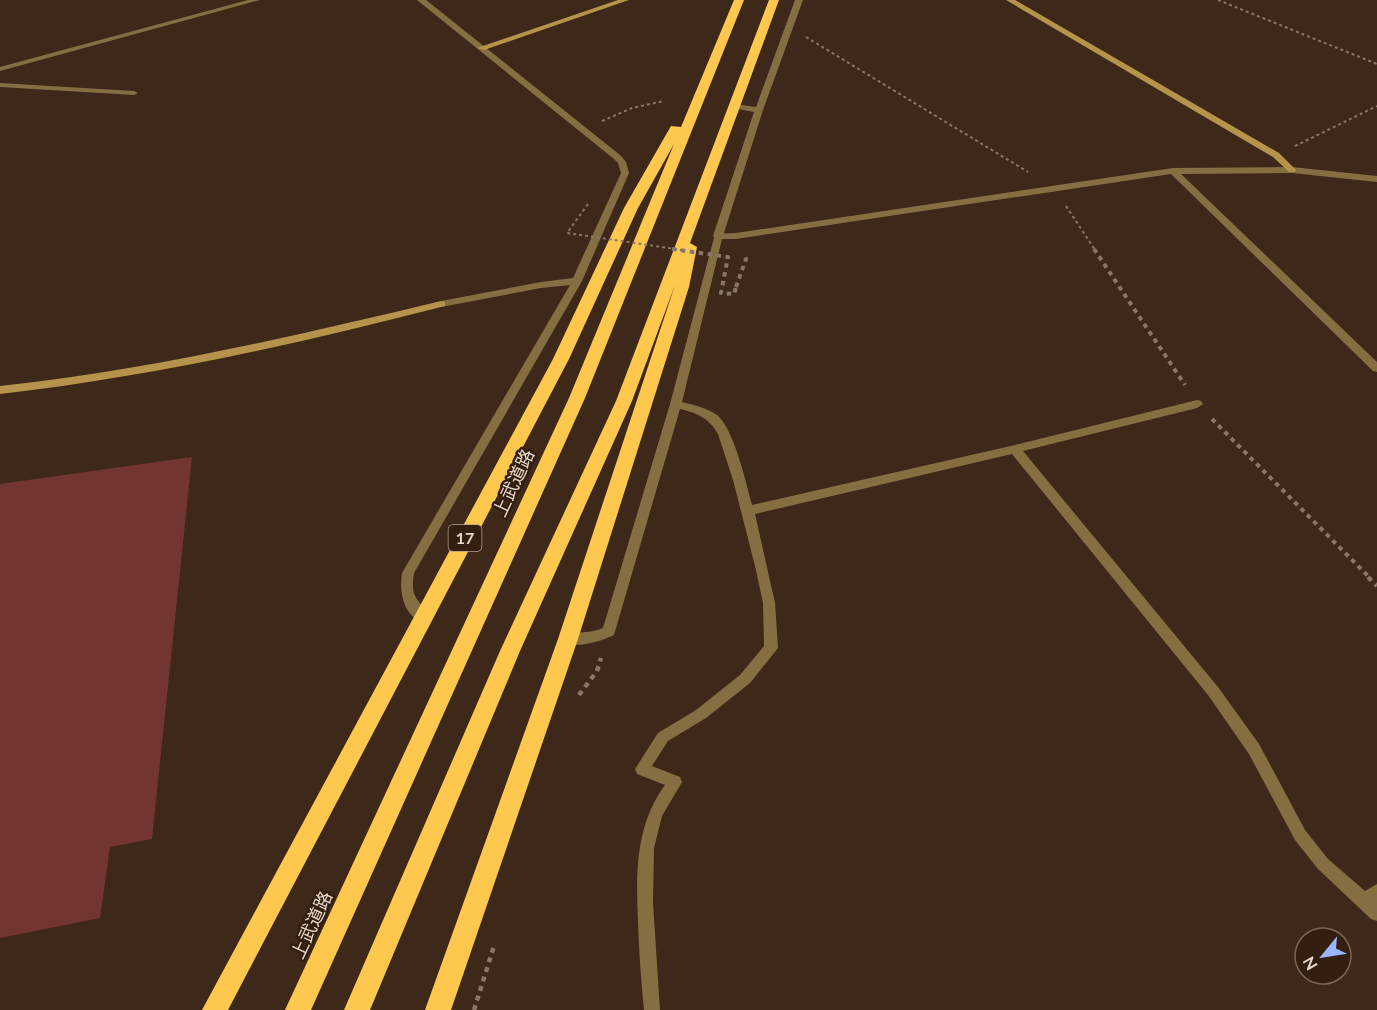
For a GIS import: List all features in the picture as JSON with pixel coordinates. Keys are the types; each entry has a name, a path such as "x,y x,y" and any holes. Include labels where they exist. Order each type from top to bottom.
{"highway":[{"name":"上武道路","path":"298,1010 577,398 739,0"},
{"path":"357,1010 510,651 624,400 774,0"},
{"name":"17","path":"215,1010 275,902 423,617 561,359 631,208 712,66"},
{"path":"438,1010 568,639 682,287 701,192"}],"street":[{"path":"0,69 256,0"},
{"path":"421,0 622,162 625,173 577,281 408,573 405,591 412,606 423,617"},
{"path":"481,48 626,0"},
{"path":"568,639 596,638 609,631 676,405 718,236 759,110 799,0"},
{"path":"1010,0 1276,155 1292,170"},
{"path":"0,85 134,93"},
{"path":"733,106 759,110"},
{"path":"718,236 736,236 1053,187 1173,171 1292,170 1377,179"},
{"path":"1173,171 1377,368"},
{"path":"0,390 123,374 207,358 441,304 541,285 577,281"},
{"path":"747,511 1197,404"},
{"path":"652,1010 648,978 644,866 650,827 661,798 675,782 642,769 663,737 701,714 745,679 771,648 768,601 747,511 725,437 717,422 699,410 676,405"},
{"path":"1015,449 1213,691 1254,749 1300,835 1323,864 1371,896 1377,913"}],"path":[{"path":"1218,0 1377,64"},
{"path":"788,33 804,36 1053,187"},
{"path":"582,130 632,108 664,101"},
{"path":"1276,155 1377,106"},
{"path":"588,204 567,233 728,256 721,292 734,294 746,259"}],"building":[{"path":"192,457 152,839 110,847 100,918 0,938 0,484"}]}
